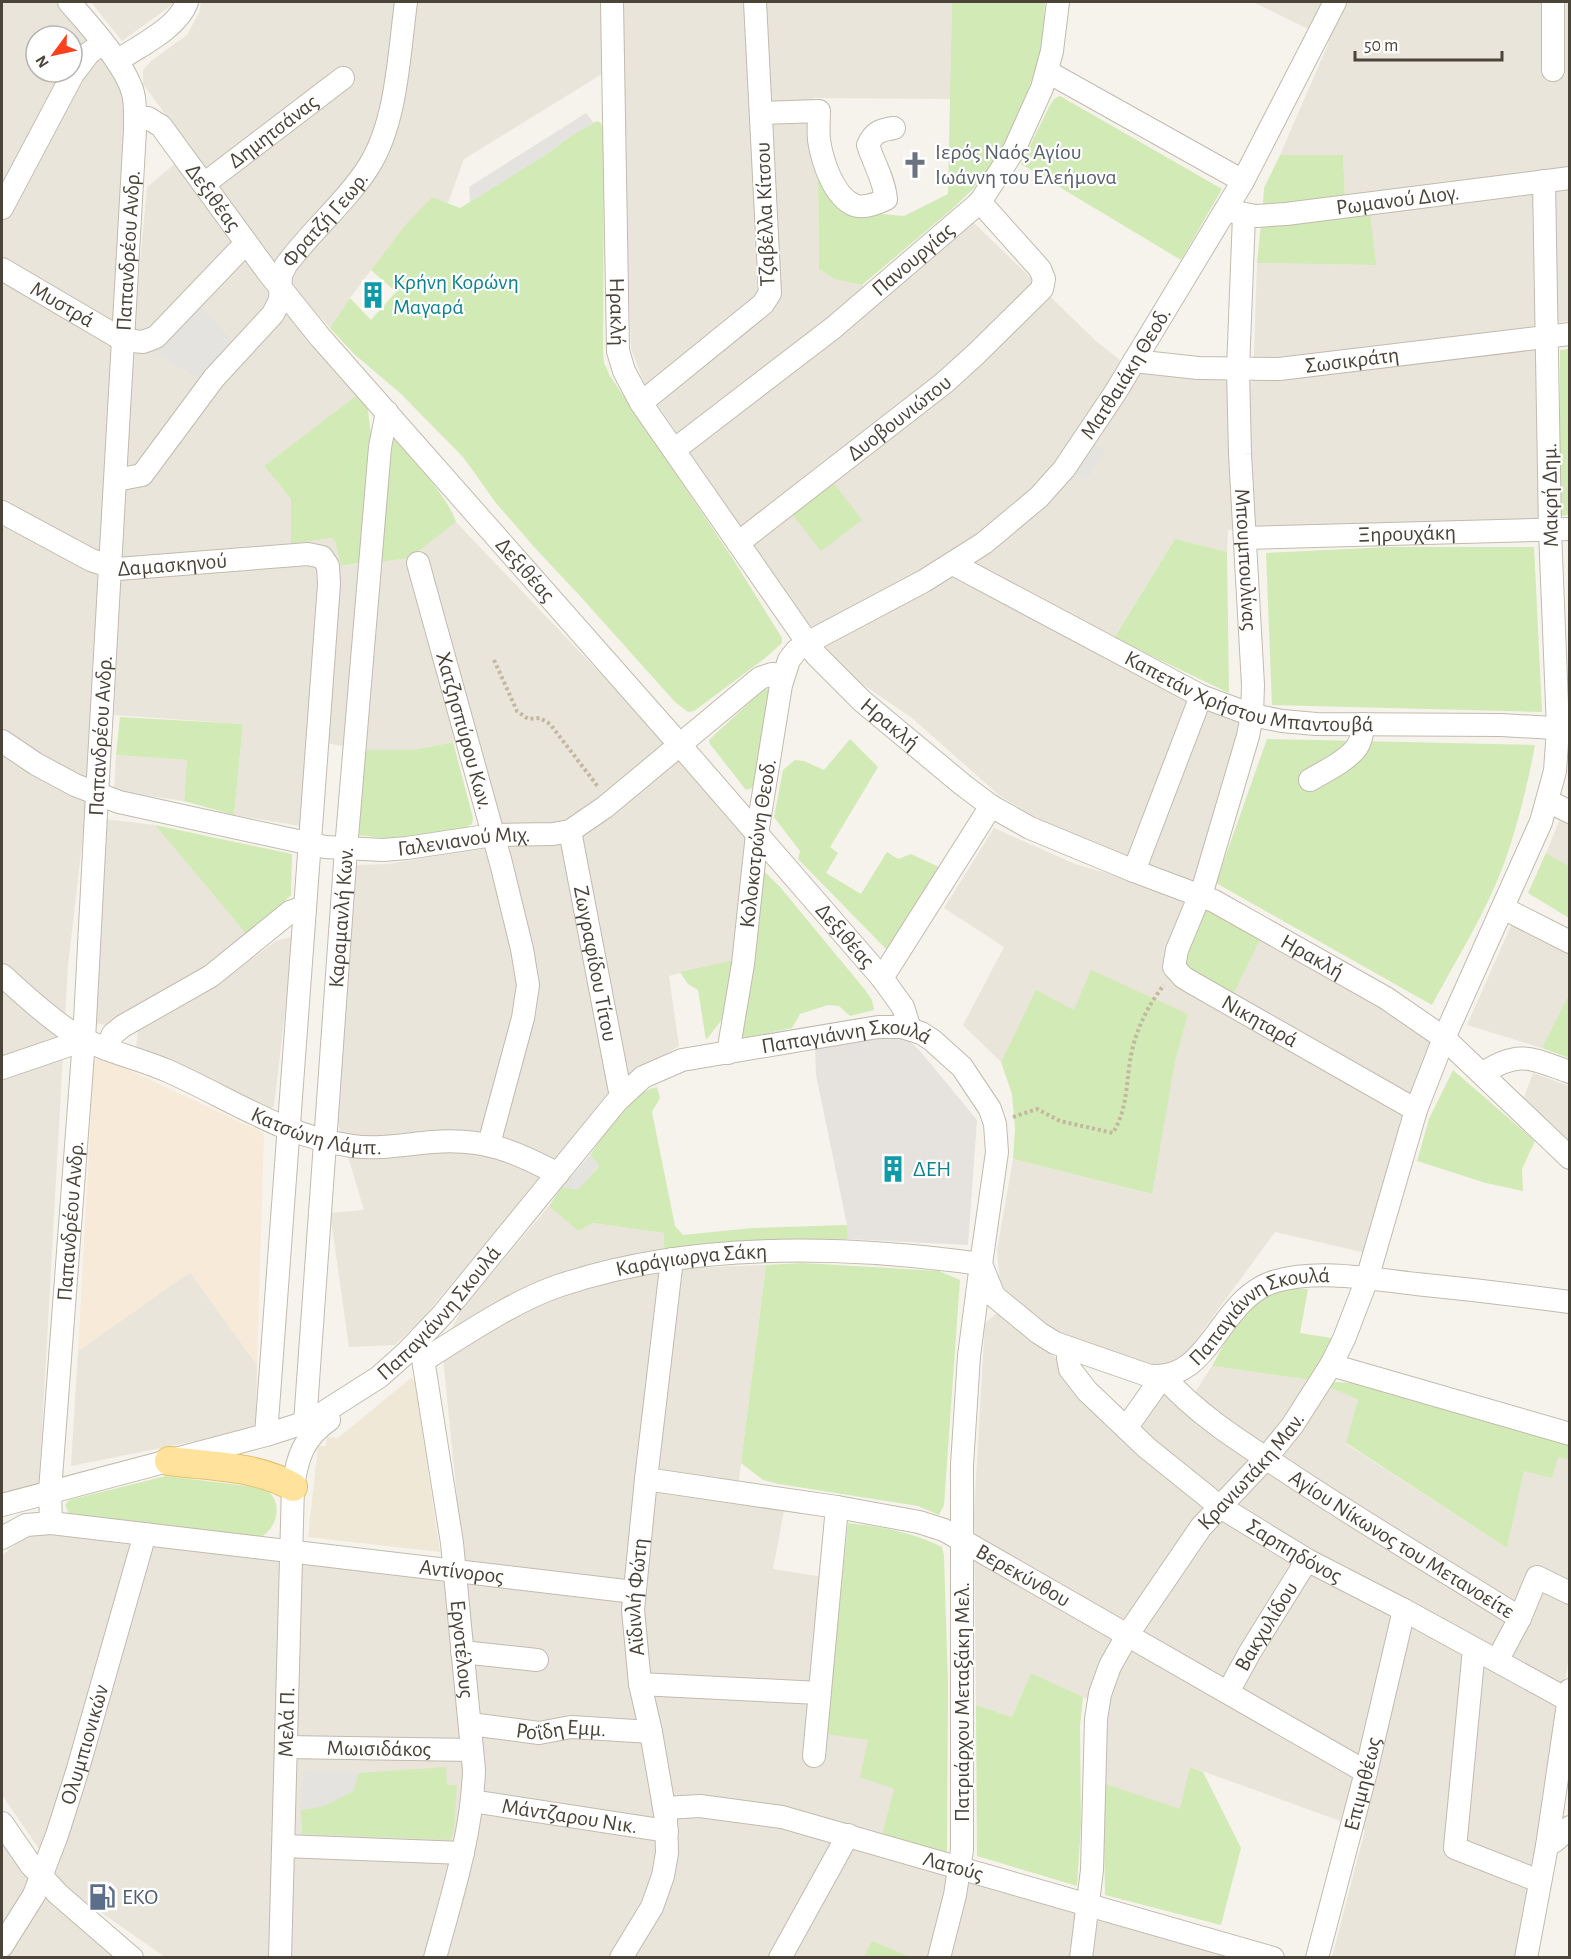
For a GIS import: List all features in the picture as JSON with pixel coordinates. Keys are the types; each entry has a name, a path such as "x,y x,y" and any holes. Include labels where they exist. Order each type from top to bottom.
{"main road":[{"path":"169,1461 258,1474 281,1480 293,1487"}],"street":[{"name":"Παπανδρέου Ανδρ.","path":"51,1523 50,1491 84,1040 135,116 131,86 117,62 69,2"},
{"path":"117,62 176,20 187,2"},
{"name":"Φρατζή Γεωρ.","path":"116,480 142,475 214,378 271,317 279,302 282,289 281,275 286,265 364,174 382,143 392,101 406,2"},
{"name":"Ηρακλή","path":"612,2 618,351 624,371 641,402 807,643 827,667 862,701 991,806 1030,828 1200,896 1258,924 1386,998 1444,1038 1483,1072 1569,1158"},
{"name":"Τζαβέλλα Κίτσου","path":"641,402 763,304 770,293 755,2"},
{"name":"Πανουργίας","path":"674,450 833,328 980,202 1014,150 1034,109 1048,72 1058,2"},
{"name":"Ματθαιάκη Θεοδ.","path":"807,643 953,564 1011,522 1051,484 1074,455 1134,361 1235,213 1243,181 1335,2"},
{"path":"1553,70 1554,2"},
{"path":"2,208 73,74 89,53 102,43"},
{"path":"1048,72 1243,181"},
{"name":"Δημητσάνας","path":"204,184 343,78"},
{"path":"761,113 819,111 819,139 826,172 844,196 854,205 865,206 886,199 884,182 874,165 868,145 873,135 880,130 894,128"},
{"name":"Δεξιθέας","path":"135,116 148,118 161,126 246,243 320,337 882,978 903,1007 910,1029"},
{"name":"Ρωμανού Διογ.","path":"1235,213 1266,216 1286,214 1569,178"},
{"name":"Μακρή Δημ.","path":"1444,1038 1541,822 1564,729 1559,335 1544,181"},
{"name":"Δυοβουνιώτου","path":"738,543 944,383 1042,290 1044,279 1040,269 980,202"},
{"name":"Μπουμπουλίνας","path":"1200,896 1248,736 1252,715 1253,685 1240,473 1235,213"},
{"path":"123,340 143,342 156,337 246,243"},
{"name":"Μυστρά","path":"2,269 123,340"},
{"name":"Σωσικράτη","path":"1134,361 1198,368 1300,368 1559,335"},
{"name":"Καραμανλή Κων.","path":"305,1423 327,1141 346,849 380,447 387,412"},
{"name":"Δαμασκηνού","path":"2,512 80,554 110,567 131,569 308,554 322,557"},
{"name":"Ξηρουχάκη","path":"1245,538 1560,529"},
{"name":"Καραμανλή Κων.","path":"267,1435 329,584 328,566 322,557"},
{"name":"Χατζησπύρου Κων.","path":"418,563 513,910 528,985 523,1018 489,1144"},
{"name":"Καπετάν Χρήστου Μπαντουβά","path":"953,564 1201,696 1252,715 1294,723 1489,725 1564,729"},
{"name":"Κολοκοτρώνη Θεοδ.","path":"728,1053 743,964 757,834 783,675 792,655 807,643"},
{"name":"Γαλενιανού Μιχ.","path":"4,749 97,795 119,802 310,845 346,849 407,848 492,836 554,834 570,831 611,802 760,678 772,674 783,675"},
{"path":"1134,871 1201,696"},
{"path":"1310,780 1358,747 1363,724"},
{"path":"1548,801 1569,812"},
{"path":"882,978 991,806"},
{"name":"Ζωγραφίδου Τίτου","path":"570,831 621,1097"},
{"path":"1178,972 1174,967 1174,960 1200,896"},
{"path":"1503,908 1569,942"},
{"name":"Καραμανλή Κων.","path":"106,1049 113,1034 123,1026 211,976 291,912 299,909 305,910"},
{"name":"Νικηταρά","path":"1178,972 1191,982 1416,1110"},
{"name":"Κατσώνη Λάμπ.","path":"2,975 43,1012 84,1040 178,1076 290,1130 327,1141 363,1147 450,1141 489,1144 519,1154 558,1174"},
{"name":"Παπαγιάννη Σκουλά","path":"2,1505 267,1435 305,1423 323,1414 391,1367 422,1350 443,1314 621,1097 643,1077 682,1060 878,1027 894,1026 910,1029 932,1040 952,1056 990,1109 996,1124 997,1141 981,1264 994,1296 1039,1333 1069,1348 1147,1375 1164,1376 1177,1373 1192,1364 1241,1302 1261,1287 1275,1281 1299,1277 1344,1276 1569,1302"},
{"name":"Κρανιωτάκη Μαν.","path":"1081,1958 1093,1850 1094,1752 1098,1706 1110,1666 1128,1634 1201,1527 1266,1458 1292,1426 1331,1365 1348,1331 1367,1279 1416,1110 1444,1038"},
{"path":"2,1068 84,1040"},
{"path":"1483,1072 1503,1061 1517,1057 1541,1062 1569,1072"},
{"name":"Καράγιωργα Σάκη","path":"422,1350 480,1325 558,1286 631,1266 672,1259 761,1252 840,1250 895,1253 981,1264"},
{"name":"Αϊδινλή Φώτη","path":"621,1958 641,1928 659,1890 667,1853 664,1808 640,1684 635,1639 634,1592 672,1259"},
{"name":"Πατριάρχου Μεταξάκη Μελ.","path":"939,1958 960,1869 963,1796 962,1539 965,1409 981,1264"},
{"name":"Σαρπηδόνος","path":"1069,1348 1068,1364 1087,1391 1175,1472 1219,1506 1307,1560 1569,1697"},
{"name":"Εργοτέλους","path":"422,1350 455,1571 474,1770 472,1801 463,1853 435,1958"},
{"path":"1331,1365 1569,1434"},
{"path":"1126,1428 1164,1376"},
{"name":"Αγίου Νίκωνος του Μετανοείτε","path":"1164,1376 1190,1402 1266,1458 1520,1618 1537,1577 1569,1593"},
{"name":"Μελά Π.","path":"280,1958 293,1487 299,1459 310,1437 351,1404 368,1385"},
{"name":"Βερεκύνθου","path":"646,1479 837,1507 931,1525 962,1539 1366,1772"},
{"path":"814,1756 837,1507"},
{"name":"Αντίνορος","path":"2,1538 26,1525 51,1523 634,1592"},
{"name":"Ολυμπιονικών","path":"2,1946 28,1905 41,1876 77,1772 145,1534"},
{"name":"Βακχυλίδου","path":"1228,1692 1307,1560"},
{"name":"Επιμηθέως","path":"1317,1958 1366,1772 1404,1610"},
{"path":"1497,1661 1520,1618"},
{"path":"1474,1649 1455,1848 1539,1881"},
{"path":"462,1652 537,1659"},
{"path":"640,1684 819,1693"},
{"path":"1526,1958 1547,1846 1569,1697"},
{"name":"Ροΐδη Εμμ.","path":"470,1724 539,1732 571,1727 651,1732"},
{"name":"Μωισιδάκος","path":"286,1747 472,1750"},
{"name":"Μάντζαρου Νικ.","path":"472,1801 667,1831"},
{"name":"Λατούς","path":"664,1808 700,1806 782,1817 1088,1904 1238,1953 1273,1958"},
{"path":"2,1823 41,1876 84,1918 132,1958"},
{"path":"1547,1846 1569,1827"},
{"path":"780,1958 848,1835"},
{"path":"284,1846 463,1853"}],"path":[{"path":"494,660 518,711 528,719 540,718 550,724 611,802"},
{"path":"996,1124 1037,1109 1060,1120 1113,1133 1127,1096 1130,1060 1145,1015 1163,987 1178,972"}],"shaded area":[{"path":"2,2 59,2 76,24 24,24 24,84 84,84 84,35 123,86 126,108 90,774 68,966 39,1484 2,1493"},
{"path":"91,2 176,2 122,41"},
{"path":"201,2 952,2 951,99 813,98 818,173 819,269 834,279 862,285 876,300 972,221 1096,341 1124,363 1156,372 1253,382 1257,263 1376,265 1345,197 1343,155 1280,155 1329,42 1253,2 1569,2 1569,321 1540,325 1546,518 1228,530 1227,552 1175,539 1103,655 1181,698 1244,721 1198,888 1079,838 1035,817 1000,796 912,718 846,673 805,621 646,388 631,349 622,72 602,74 464,159 448,203 432,198 406,224 330,328 289,283 143,84 143,70 151,61 187,35 199,13"},
{"path":"586,113 594,123 470,202 469,187"},
{"path":"177,162 357,395 264,466 291,499 291,544 332,538 335,541 341,566 410,558 456,522 680,757 748,841 734,960 669,976 679,1046 612,1088 498,1229 421,1320 395,1345 349,1347 330,1213 364,1210 334,1110 355,865 389,864 500,843 471,738 413,750 366,750 308,740 300,826 234,815 243,724 114,715 118,587 134,326 147,187"},
{"path":"196,302 234,343 202,380 148,349"},
{"path":"1094,444 1105,451 1086,480 1075,474"},
{"path":"116,755 187,760 184,801 114,791"},
{"path":"1563,812 1569,816 1569,866 1546,853"},
{"path":"104,819 155,825 248,936 154,1002 105,1025 95,1023"},
{"path":"994,828 1075,864 1172,892 1211,907 1349,985 1434,1043 1366,1253 1275,1232 1190,1348 1176,1361 1159,1366 1061,1335 1028,1314 1000,1284 997,1250 1013,1159 1151,1194 1175,1062 1188,1014 1074,1010 1036,991 1001,1062 963,1025 1004,947 944,908"},
{"path":"1518,910 1569,935 1569,994 1542,1048 1467,1025"},
{"path":"294,936 274,1106 269,1110 136,1048 138,1031 203,994 276,941"},
{"path":"899,1032 920,1051 977,1120 968,1245 848,1239 816,1075 815,1047"},
{"path":"101,1057 264,1133 257,1365 190,1272 78,1351 94,1061"},
{"path":"1533,1073 1569,1086 1569,1145 1523,1100"},
{"path":"590,1155 599,1165 578,1190 562,1187"},
{"path":"549,1206 578,1231 593,1223 664,1233 683,1268 766,1265 736,1503 784,1511 773,1569 823,1577 810,1731 869,1740 894,1789 879,1847 1242,1957 910,1958 873,1942 864,1958 165,1957 66,1888 2,1795 2,1556 27,1534 69,1534 122,1544 308,1562 463,1584 443,1357 449,1334 462,1309"},
{"path":"190,1272 257,1365 256,1426 226,1435 71,1466 78,1351"},
{"path":"997,1313 1056,1358 1127,1435 1163,1385 1188,1403 1212,1366 1310,1380 1358,1398 1346,1444 1507,1548 1524,1471 1558,1457 1569,1460 1569,1657 1517,1957 1332,1957 1365,1830 1191,1767 1181,1810 1100,1782 1106,1708 1031,1673 1012,1717 976,1705 974,1512 985,1323"},
{"path":"411,1378 415,1382 440,1552 308,1537 318,1446 326,1446 327,1437 338,1438"},
{"path":"303,1770 359,1773 353,1791 324,1806 301,1810"},
{"path":"2,1842 27,1876 117,1957 2,1957"}],"green space":[{"path":"952,2 1045,2 1043,37 1036,67 1013,136 973,189 862,285 834,279 819,269 818,173 856,212 904,216 948,194"},
{"path":"1060,96 1222,189 1181,260 1021,164 1050,105 1055,98"},
{"path":"597,121 601,123 604,135 604,363 610,376 733,559 782,638 782,643 764,659 694,711 688,712 675,702 535,548 496,503 463,457 400,393 354,354 330,328 350,298 371,320 396,292 371,270 406,224 432,197 460,208"},
{"path":"1280,155 1343,155 1345,197 1263,205 1264,188"},
{"path":"1370,214 1376,265 1257,263 1261,224"},
{"path":"1569,349 1569,515 1560,516 1560,350"},
{"path":"357,395 368,410 371,435 360,563 341,566 335,541 332,538 291,544 291,499 264,466"},
{"path":"391,437 437,489 456,522 410,558 378,562"},
{"path":"833,482 862,520 821,551 792,514"},
{"path":"1175,539 1227,552 1229,693 1114,638"},
{"path":"1389,547 1534,547 1542,712 1272,705 1266,553"},
{"path":"770,688 754,783 752,788 746,790 709,740 763,690"},
{"path":"120,717 243,724 234,815 184,801 187,760 116,755"},
{"path":"850,739 878,767 830,847 838,853 826,873 861,894 887,852 898,859 911,854 941,868 888,951 798,859 800,851 774,817 783,770 795,760 804,761 824,770"},
{"path":"1267,739 1535,745 1526,789 1498,880 1432,1005 1216,883"},
{"path":"453,742 473,818 472,824 452,832 384,838 356,835 366,750 413,750"},
{"path":"155,825 292,854 291,895 248,936"},
{"path":"1546,853 1569,866 1569,918 1528,893"},
{"path":"765,872 866,991 872,1000 874,1010 850,1016 839,1006 828,1005 800,1014 792,1028 740,1039 762,875"},
{"path":"1203,909 1261,937 1233,995 1181,966"},
{"path":"734,960 728,1007 721,1021 706,1040 698,990 688,984 680,972"},
{"path":"1091,970 1188,1014 1175,1062 1152,1194 1013,1159 1015,1129 1012,1094 1001,1062 1036,990 1074,1010"},
{"path":"1569,994 1570,1058 1542,1048"},
{"path":"1453,1070 1535,1141 1522,1169 1523,1191 1486,1183 1417,1161 1429,1119"},
{"path":"657,1087 660,1098 652,1112 675,1226 683,1235 753,1228 847,1225 848,1239 739,1242 664,1249 664,1233 593,1223 578,1231 549,1206 562,1187 578,1189 599,1166 590,1155 619,1115 637,1097"},
{"path":"803,1263 939,1271 960,1280 944,1505 939,1515 918,1506 763,1480 741,1463 766,1265"},
{"path":"1290,1288 1308,1289 1300,1333 1332,1338 1310,1380 1212,1366 1234,1327 1251,1307 1275,1292"},
{"path":"1335,1382 1353,1383 1569,1445 1569,1460 1558,1457 1552,1478 1524,1471 1507,1548 1346,1443 1358,1399 1330,1388"},
{"path":"166,1476 266,1490 274,1498 276,1518 265,1535 259,1538 70,1516 65,1505 69,1500"},
{"path":"848,1523 897,1531 920,1537 942,1547 948,1684 947,1855 881,1838 894,1789 860,1777 868,1740 826,1734"},
{"path":"1031,1673 1083,1697 1080,1726 1081,1825 1077,1886 977,1856 976,1705 1012,1717"},
{"path":"446,1767 447,1785 457,1785 454,1830 450,1840 302,1834 301,1810 324,1806 353,1791 359,1773"},
{"path":"1190,1767 1203,1772 1241,1848 1221,1925 1105,1895 1103,1783 1180,1809"},
{"path":"872,1941 910,1957 864,1957"}],"place":[{"name":"Ιερός Ναός Αγίου Ιωάννη του Ελεήμονα","path":"915,165"},
{"name":"Κρήνη Κορώνη Μαγαρά","path":"373,295"},
{"name":"ΔΕΗ","path":"893,1169"},
{"name":"EKO","path":"102,1897"}]}
